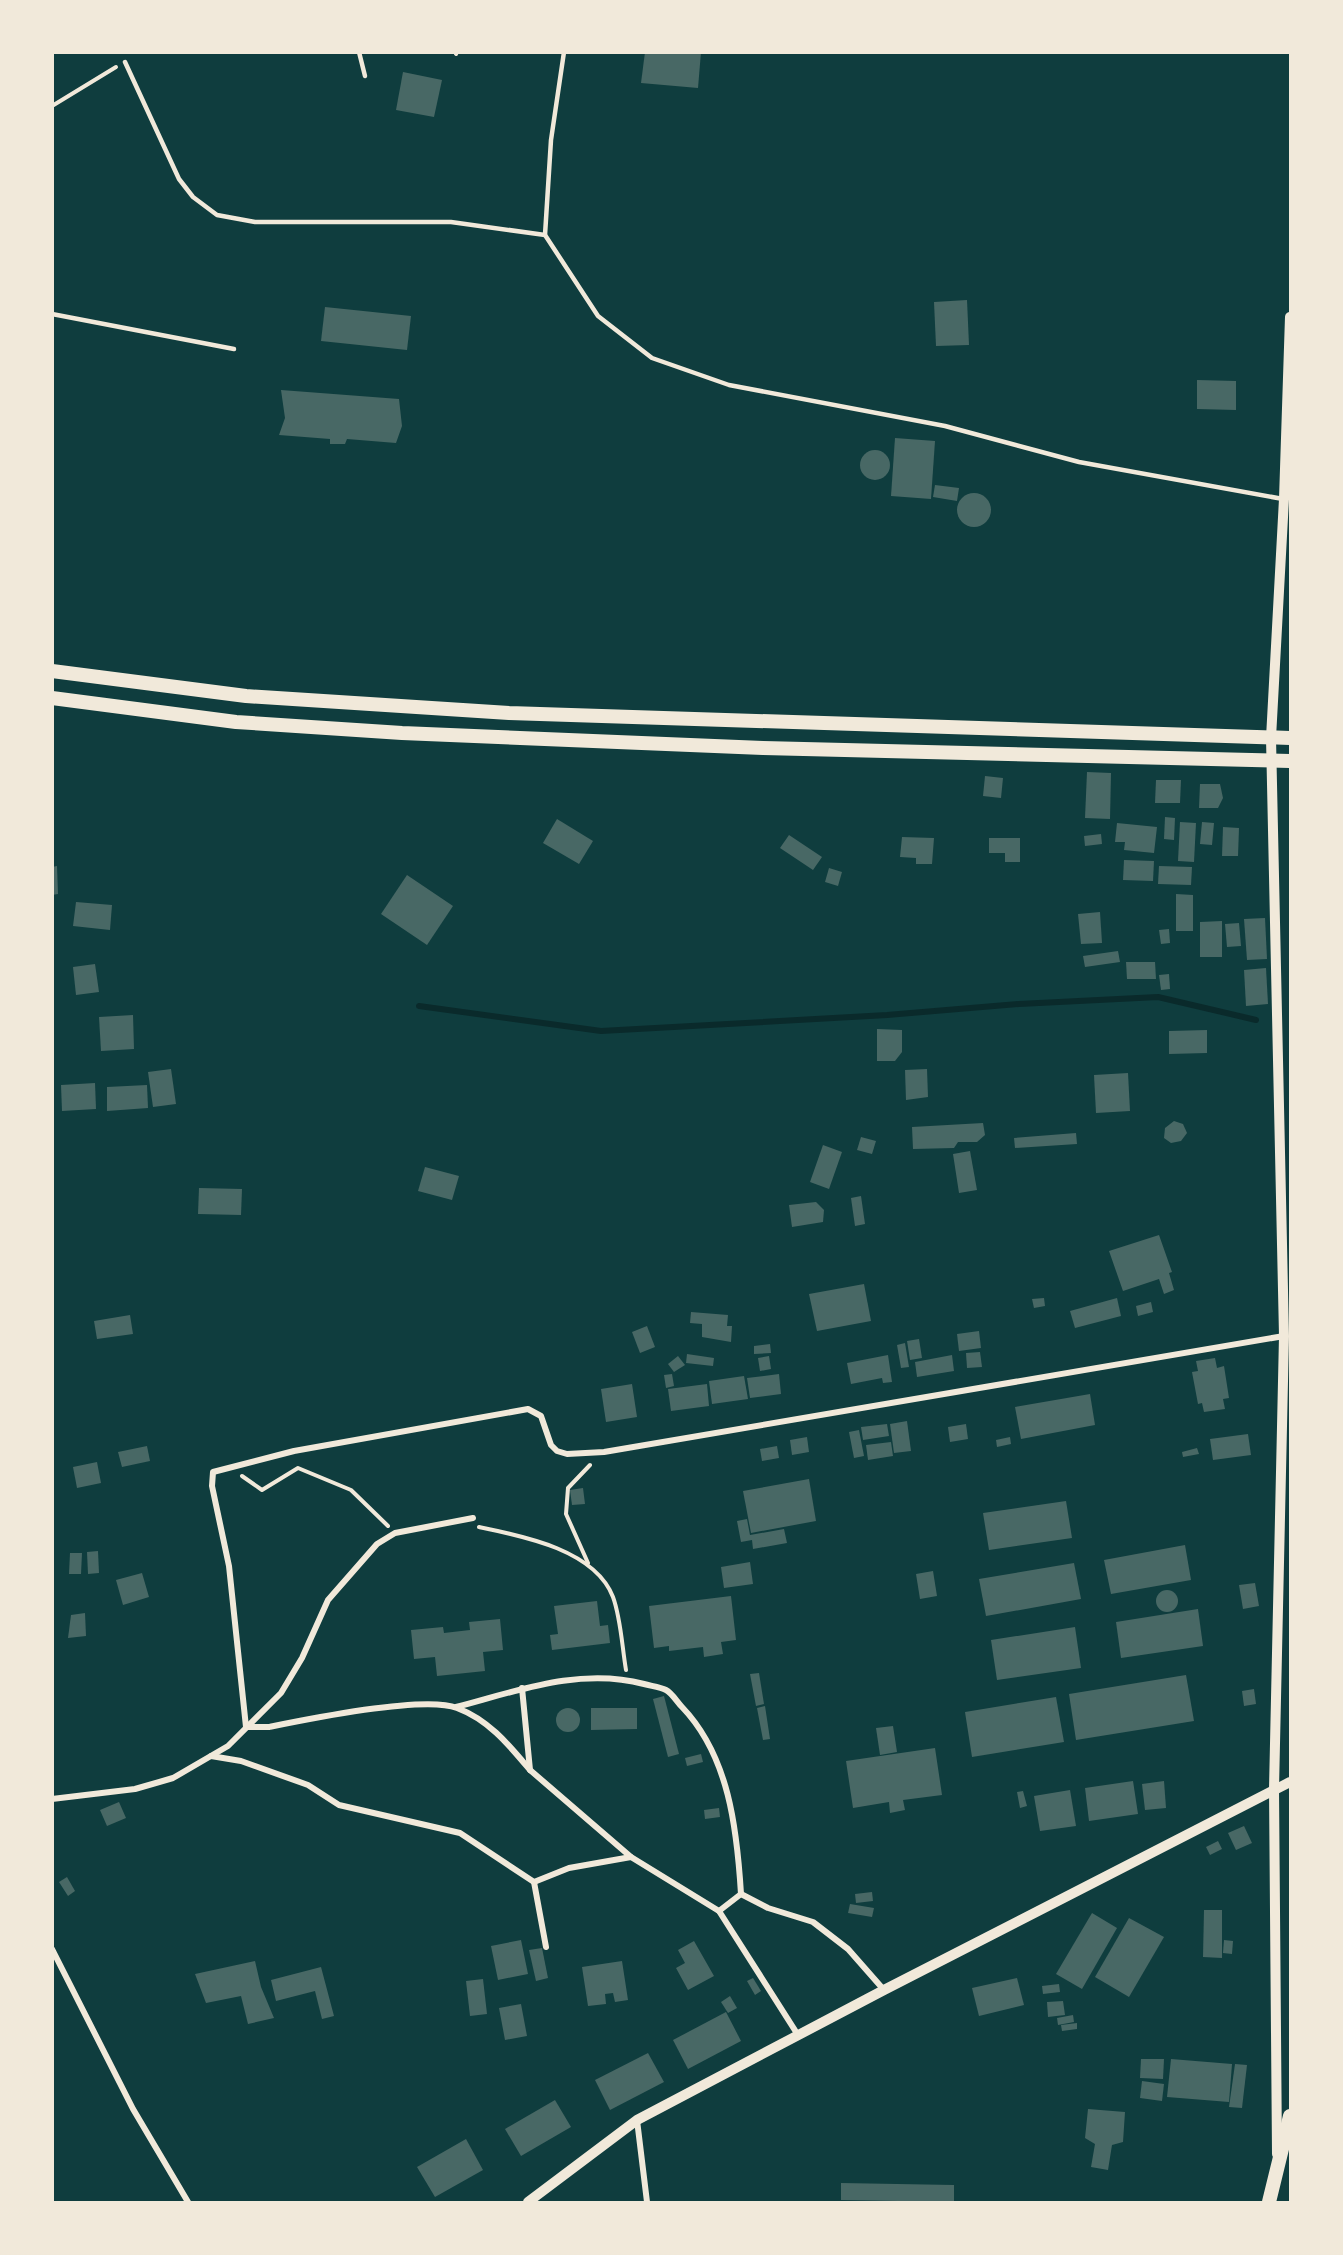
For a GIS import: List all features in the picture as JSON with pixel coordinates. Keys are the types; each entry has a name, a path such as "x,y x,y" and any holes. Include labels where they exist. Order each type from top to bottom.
{"main road":[{"path":"52,671 246,696 509,713 1290,738"},
{"path":"52,698 236,722 402,734 763,748 1290,761"},
{"path":"1269,2202 1290,2116"}],"street":[{"path":"1277,2166 1278,2051 1274,1789 1284,1336 1271,738 1287,500 1290,317"},
{"path":"246,1728 230,1566 212,1486 213,1472 294,1451 528,1409 541,1416 551,1445 557,1451 567,1454 604,1452 1284,1336"},
{"path":"52,1799 144,1786 173,1778 228,1746 282,1693 302,1658 328,1600 377,1544 395,1533 473,1518"},
{"path":"456,1707 522,1688 589,1678 628,1680 667,1690 693,1718 719,1762 738,1848 741,1894"},
{"path":"522,1688 530,1770"},
{"path":"246,1728 269,1727 426,1703 456,1707 493,1728 530,1770 631,1857 718,1911 798,2035"},
{"path":"211,1756 242,1761 308,1785 339,1805 460,1833 534,1882 546,1947"},
{"path":"528,2202 637,2120 884,1990 1290,1782"},
{"path":"534,1882 568,1868 631,1857"},
{"path":"741,1894 768,1908 813,1922 848,1949 884,1990"},
{"path":"718,1911 741,1894"},
{"path":"52,1948 133,2109 188,2202"},
{"path":"637,2120 647,2202"}],"lane":[{"path":"359,52 365,76"},
{"path":"564,52 551,140 545,235 598,315 651,358 729,385 945,426 1079,462 1287,500"},
{"path":"125,62 179,179 193,197 217,215 255,222 451,222 545,235"},
{"path":"52,314 234,349"}],"path":[{"path":"52,106 125,62"},
{"path":"604,1452 568,1488 566,1514 588,1563 613,1596 628,1680"},
{"path":"227,1467 262,1490 298,1468 351,1490 395,1533"},
{"path":"451,1522 520,1535 588,1563"}],"building":[{"path":"645,52 701,52 698,88 641,83"},
{"path":"403,72 442,80 434,117 396,110"},
{"path":"967,300 969,345 936,346 934,302"},
{"path":"325,307 411,316 407,350 321,341"},
{"path":"1197,380 1236,381 1236,410 1197,409"},
{"path":"281,390 399,399 402,426 396,443 347,439 345,444 330,444 330,439 279,435 285,418"},
{"path":"895,438 935,441 931,499 891,496"},
{"path":"875,450 886,454 890,465 886,476 875,480 864,476 860,465 864,454"},
{"path":"935,485 959,488 957,501 933,497"},
{"path":"974,493 986,498 991,510 986,522 974,527 962,522 957,510 962,498"},
{"path":"1087,772 1111,773 1110,819 1085,818"},
{"path":"985,776 1003,778 1001,798 983,796"},
{"path":"1156,780 1181,780 1180,803 1155,803"},
{"path":"1200,784 1220,784 1223,798 1218,808 1199,808"},
{"path":"1165,817 1175,818 1174,840 1164,839"},
{"path":"557,819 593,841 579,864 543,843"},
{"path":"1180,822 1196,823 1194,862 1178,861"},
{"path":"1202,822 1214,823 1212,845 1200,844"},
{"path":"1117,823 1157,827 1154,853 1124,850 1125,842 1115,842"},
{"path":"1223,827 1239,828 1238,856 1222,856"},
{"path":"1101,834 1102,844 1085,846 1084,836"},
{"path":"789,835 822,857 813,870 780,848"},
{"path":"902,837 934,838 932,864 916,864 916,858 900,857"},
{"path":"989,838 1020,838 1020,862 1005,862 1005,853 989,853"},
{"path":"1124,860 1154,861 1153,881 1123,880"},
{"path":"57,866 58,894 52,895 52,867"},
{"path":"1159,866 1192,867 1191,885 1158,884"},
{"path":"829,868 842,872 838,886 825,882"},
{"path":"407,875 453,906 427,945 381,914"},
{"path":"1176,894 1193,895 1193,931 1176,931"},
{"path":"76,902 112,905 110,930 73,926"},
{"path":"1100,912 1102,943 1081,944 1078,914"},
{"path":"1265,918 1267,959 1247,960 1244,919"},
{"path":"1222,921 1222,957 1200,957 1200,922"},
{"path":"1239,923 1241,946 1227,947 1225,924"},
{"path":"1169,929 1170,943 1161,944 1159,930"},
{"path":"1118,951 1120,962 1085,967 1083,956"},
{"path":"1126,962 1155,962 1156,979 1127,979"},
{"path":"95,964 99,992 76,995 73,967"},
{"path":"1266,968 1268,1004 1246,1006 1244,970"},
{"path":"1169,974 1170,989 1161,990 1159,975"},
{"path":"133,1015 134,1049 101,1051 99,1017"},
{"path":"877,1029 902,1030 902,1052 895,1061 877,1061"},
{"path":"1207,1030 1207,1053 1169,1054 1169,1031"},
{"path":"171,1069 176,1104 153,1107 148,1072"},
{"path":"927,1069 928,1097 906,1100 905,1070"},
{"path":"1128,1073 1130,1111 1096,1113 1094,1075"},
{"path":"95,1083 96,1109 62,1111 61,1085"},
{"path":"147,1085 148,1108 107,1111 107,1087"},
{"path":"1174,1121 1183,1124 1187,1133 1181,1141 1171,1143 1164,1138 1165,1128"},
{"path":"983,1123 985,1135 977,1142 958,1142 954,1148 913,1149 912,1127"},
{"path":"1076,1133 1077,1144 1015,1148 1014,1138"},
{"path":"861,1137 876,1141 872,1154 857,1150"},
{"path":"823,1145 842,1152 829,1189 810,1182"},
{"path":"970,1151 977,1190 959,1193 953,1154"},
{"path":"425,1167 459,1176 452,1200 418,1191"},
{"path":"199,1188 242,1189 241,1215 198,1214"},
{"path":"861,1196 865,1224 855,1226 851,1198"},
{"path":"816,1202 824,1210 823,1222 792,1227 789,1205"},
{"path":"1159,1235 1172,1272 1169,1273 1174,1290 1164,1294 1159,1279 1123,1291 1109,1251"},
{"path":"864,1284 871,1321 817,1331 809,1294"},
{"path":"1044,1298 1045,1306 1034,1308 1032,1299"},
{"path":"1117,1298 1121,1316 1075,1328 1070,1311"},
{"path":"1151,1302 1153,1312 1138,1316 1136,1306"},
{"path":"691,1312 728,1315 727,1326 732,1326 731,1342 702,1337 702,1324 690,1323"},
{"path":"130,1315 133,1334 97,1339 94,1321"},
{"path":"647,1326 655,1347 640,1353 632,1332"},
{"path":"979,1331 981,1348 959,1351 957,1334"},
{"path":"919,1339 922,1358 910,1360 907,1341"},
{"path":"905,1343 909,1367 901,1368 897,1345"},
{"path":"770,1344 771,1353 754,1354 754,1346"},
{"path":"980,1352 982,1367 967,1368 966,1353"},
{"path":"687,1354 714,1358 713,1366 686,1363"},
{"path":"888,1355 892,1382 883,1383 882,1378 851,1384 847,1363"},
{"path":"952,1355 954,1371 917,1377 915,1362"},
{"path":"678,1356 685,1365 674,1372 668,1364"},
{"path":"769,1356 771,1369 760,1371 758,1358"},
{"path":"1215,1358 1217,1368 1224,1366 1229,1398 1223,1399 1225,1409 1204,1412 1202,1403 1198,1404 1192,1372 1198,1371 1196,1361"},
{"path":"672,1374 674,1386 666,1388 664,1375"},
{"path":"779,1374 781,1394 750,1398 747,1378"},
{"path":"744,1376 748,1399 712,1404 709,1381"},
{"path":"632,1384 637,1417 606,1422 601,1389"},
{"path":"707,1384 709,1406 671,1411 668,1389"},
{"path":"1090,1394 1095,1425 1021,1439 1015,1407"},
{"path":"907,1421 911,1451 894,1453 890,1424"},
{"path":"887,1424 889,1436 863,1440 861,1427"},
{"path":"966,1424 968,1439 950,1442 948,1427"},
{"path":"859,1430 864,1456 854,1458 849,1432"},
{"path":"1248,1434 1251,1455 1213,1460 1210,1439"},
{"path":"807,1437 809,1452 792,1455 790,1440"},
{"path":"1010,1437 1011,1444 997,1447 996,1440"},
{"path":"891,1442 893,1456 868,1460 866,1445"},
{"path":"147,1446 150,1461 122,1467 118,1452"},
{"path":"777,1446 779,1458 762,1461 760,1449"},
{"path":"1197,1448 1199,1454 1183,1457 1182,1452"},
{"path":"97,1462 101,1483 77,1488 73,1467"},
{"path":"809,1479 816,1521 751,1533 743,1491"},
{"path":"583,1488 585,1504 572,1505 570,1490"},
{"path":"1066,1501 1072,1538 989,1550 983,1513"},
{"path":"747,1519 750,1535 784,1529 787,1543 753,1549 752,1540 741,1542 737,1521"},
{"path":"1185,1545 1191,1580 1111,1594 1104,1560"},
{"path":"98,1551 99,1573 88,1574 87,1552"},
{"path":"70,1553 82,1553 81,1574 69,1574"},
{"path":"750,1562 753,1584 724,1588 721,1567"},
{"path":"1074,1563 1081,1599 986,1616 979,1579"},
{"path":"933,1571 937,1596 920,1599 916,1574"},
{"path":"142,1573 149,1597 123,1605 116,1580"},
{"path":"1255,1583 1259,1606 1243,1609 1239,1585"},
{"path":"1167,1590 1177,1597 1178,1601 1171,1611 1167,1612 1157,1605 1156,1601 1163,1591"},
{"path":"731,1596 736,1640 721,1642 723,1654 704,1657 703,1647 669,1651 669,1646 654,1648 649,1606"},
{"path":"597,1601 600,1626 608,1625 610,1643 552,1650 550,1635 558,1634 554,1606"},
{"path":"1198,1609 1203,1646 1121,1658 1116,1622"},
{"path":"85,1613 86,1636 68,1638 71,1615"},
{"path":"500,1619 503,1650 483,1652 485,1671 437,1676 435,1657 414,1659 411,1630 443,1627 444,1633 470,1630 469,1622"},
{"path":"1075,1627 1081,1668 997,1680 991,1640"},
{"path":"759,1673 764,1704 756,1706 750,1674"},
{"path":"1186,1675 1194,1721 1076,1740 1069,1694"},
{"path":"1254,1689 1256,1704 1244,1706 1242,1691"},
{"path":"664,1696 679,1754 668,1757 653,1699"},
{"path":"1056,1697 1064,1742 972,1757 965,1712"},
{"path":"765,1706 770,1739 763,1740 757,1708"},
{"path":"568,1708 577,1711 580,1720 577,1729 568,1732 559,1729 556,1720 559,1711"},
{"path":"591,1708 637,1708 637,1729 591,1730"},
{"path":"893,1726 897,1752 880,1755 876,1728"},
{"path":"935,1748 942,1795 903,1800 905,1810 890,1813 889,1802 853,1808 846,1761"},
{"path":"701,1754 703,1762 687,1766 685,1758"},
{"path":"1133,1781 1138,1814 1089,1821 1085,1788"},
{"path":"1164,1781 1166,1808 1145,1810 1142,1784"},
{"path":"1070,1790 1076,1826 1040,1831 1034,1796"},
{"path":"1023,1791 1027,1806 1020,1808 1017,1792"},
{"path":"119,1802 126,1818 107,1826 100,1810"},
{"path":"719,1808 720,1817 705,1819 704,1810"},
{"path":"1244,1826 1252,1843 1236,1850 1228,1833"},
{"path":"1218,1841 1222,1849 1210,1855 1206,1847"},
{"path":"67,1877 75,1891 68,1896 59,1882"},
{"path":"872,1892 873,1901 856,1903 855,1894"},
{"path":"850,1904 874,1908 872,1917 848,1913"},
{"path":"1204,1910 1222,1910 1222,1958 1203,1957"},
{"path":"1092,1913 1117,1928 1082,1989 1056,1974"},
{"path":"1129,1918 1164,1937 1129,1997 1095,1977"},
{"path":"521,1940 528,1974 498,1980 491,1946"},
{"path":"1224,1940 1233,1941 1232,1954 1223,1953"},
{"path":"694,1941 714,1976 688,1990 676,1968 685,1963 678,1950"},
{"path":"542,1948 548,1978 536,1981 529,1950"},
{"path":"255,1961 261,1987 274,2018 248,2024 241,1996 206,2003 195,1974"},
{"path":"622,1961 628,2000 615,2002 613,1993 605,1994 606,2004 588,2006 582,1967"},
{"path":"321,1967 334,2016 322,2019 315,1991 276,2001 271,1980"},
{"path":"753,1978 761,1991 755,1995 747,1981"},
{"path":"1017,1978 1024,2005 979,2016 972,1988"},
{"path":"483,1979 487,2014 470,2016 466,1981"},
{"path":"1059,1984 1060,1992 1043,1994 1042,1986"},
{"path":"730,1996 737,2008 728,2013 721,2002"},
{"path":"1063,2001 1065,2015 1048,2017 1047,2002"},
{"path":"521,2004 527,2036 505,2040 499,2008"},
{"path":"726,2012 741,2041 688,2069 673,2040"},
{"path":"1073,2015 1074,2022 1058,2025 1057,2018"},
{"path":"1077,2023 1077,2029 1062,2031 1061,2025"},
{"path":"648,2053 664,2082 610,2110 595,2080"},
{"path":"1141,2059 1164,2059 1163,2079 1140,2078"},
{"path":"1171,2059 1232,2064 1229,2102 1167,2097"},
{"path":"1235,2064 1247,2065 1242,2108 1229,2107"},
{"path":"1142,2081 1164,2084 1162,2101 1140,2098"},
{"path":"555,2100 571,2127 521,2156 505,2129"},
{"path":"1088,2109 1125,2112 1123,2142 1112,2145 1108,2170 1091,2167 1095,2144 1085,2138"},
{"path":"466,2139 483,2170 435,2197 417,2167"},
{"path":"841,2183 954,2185 954,2202 841,2200"}],"waterway":[{"path":"419,1006 601,1031 1158,997 1256,1020"}]}
